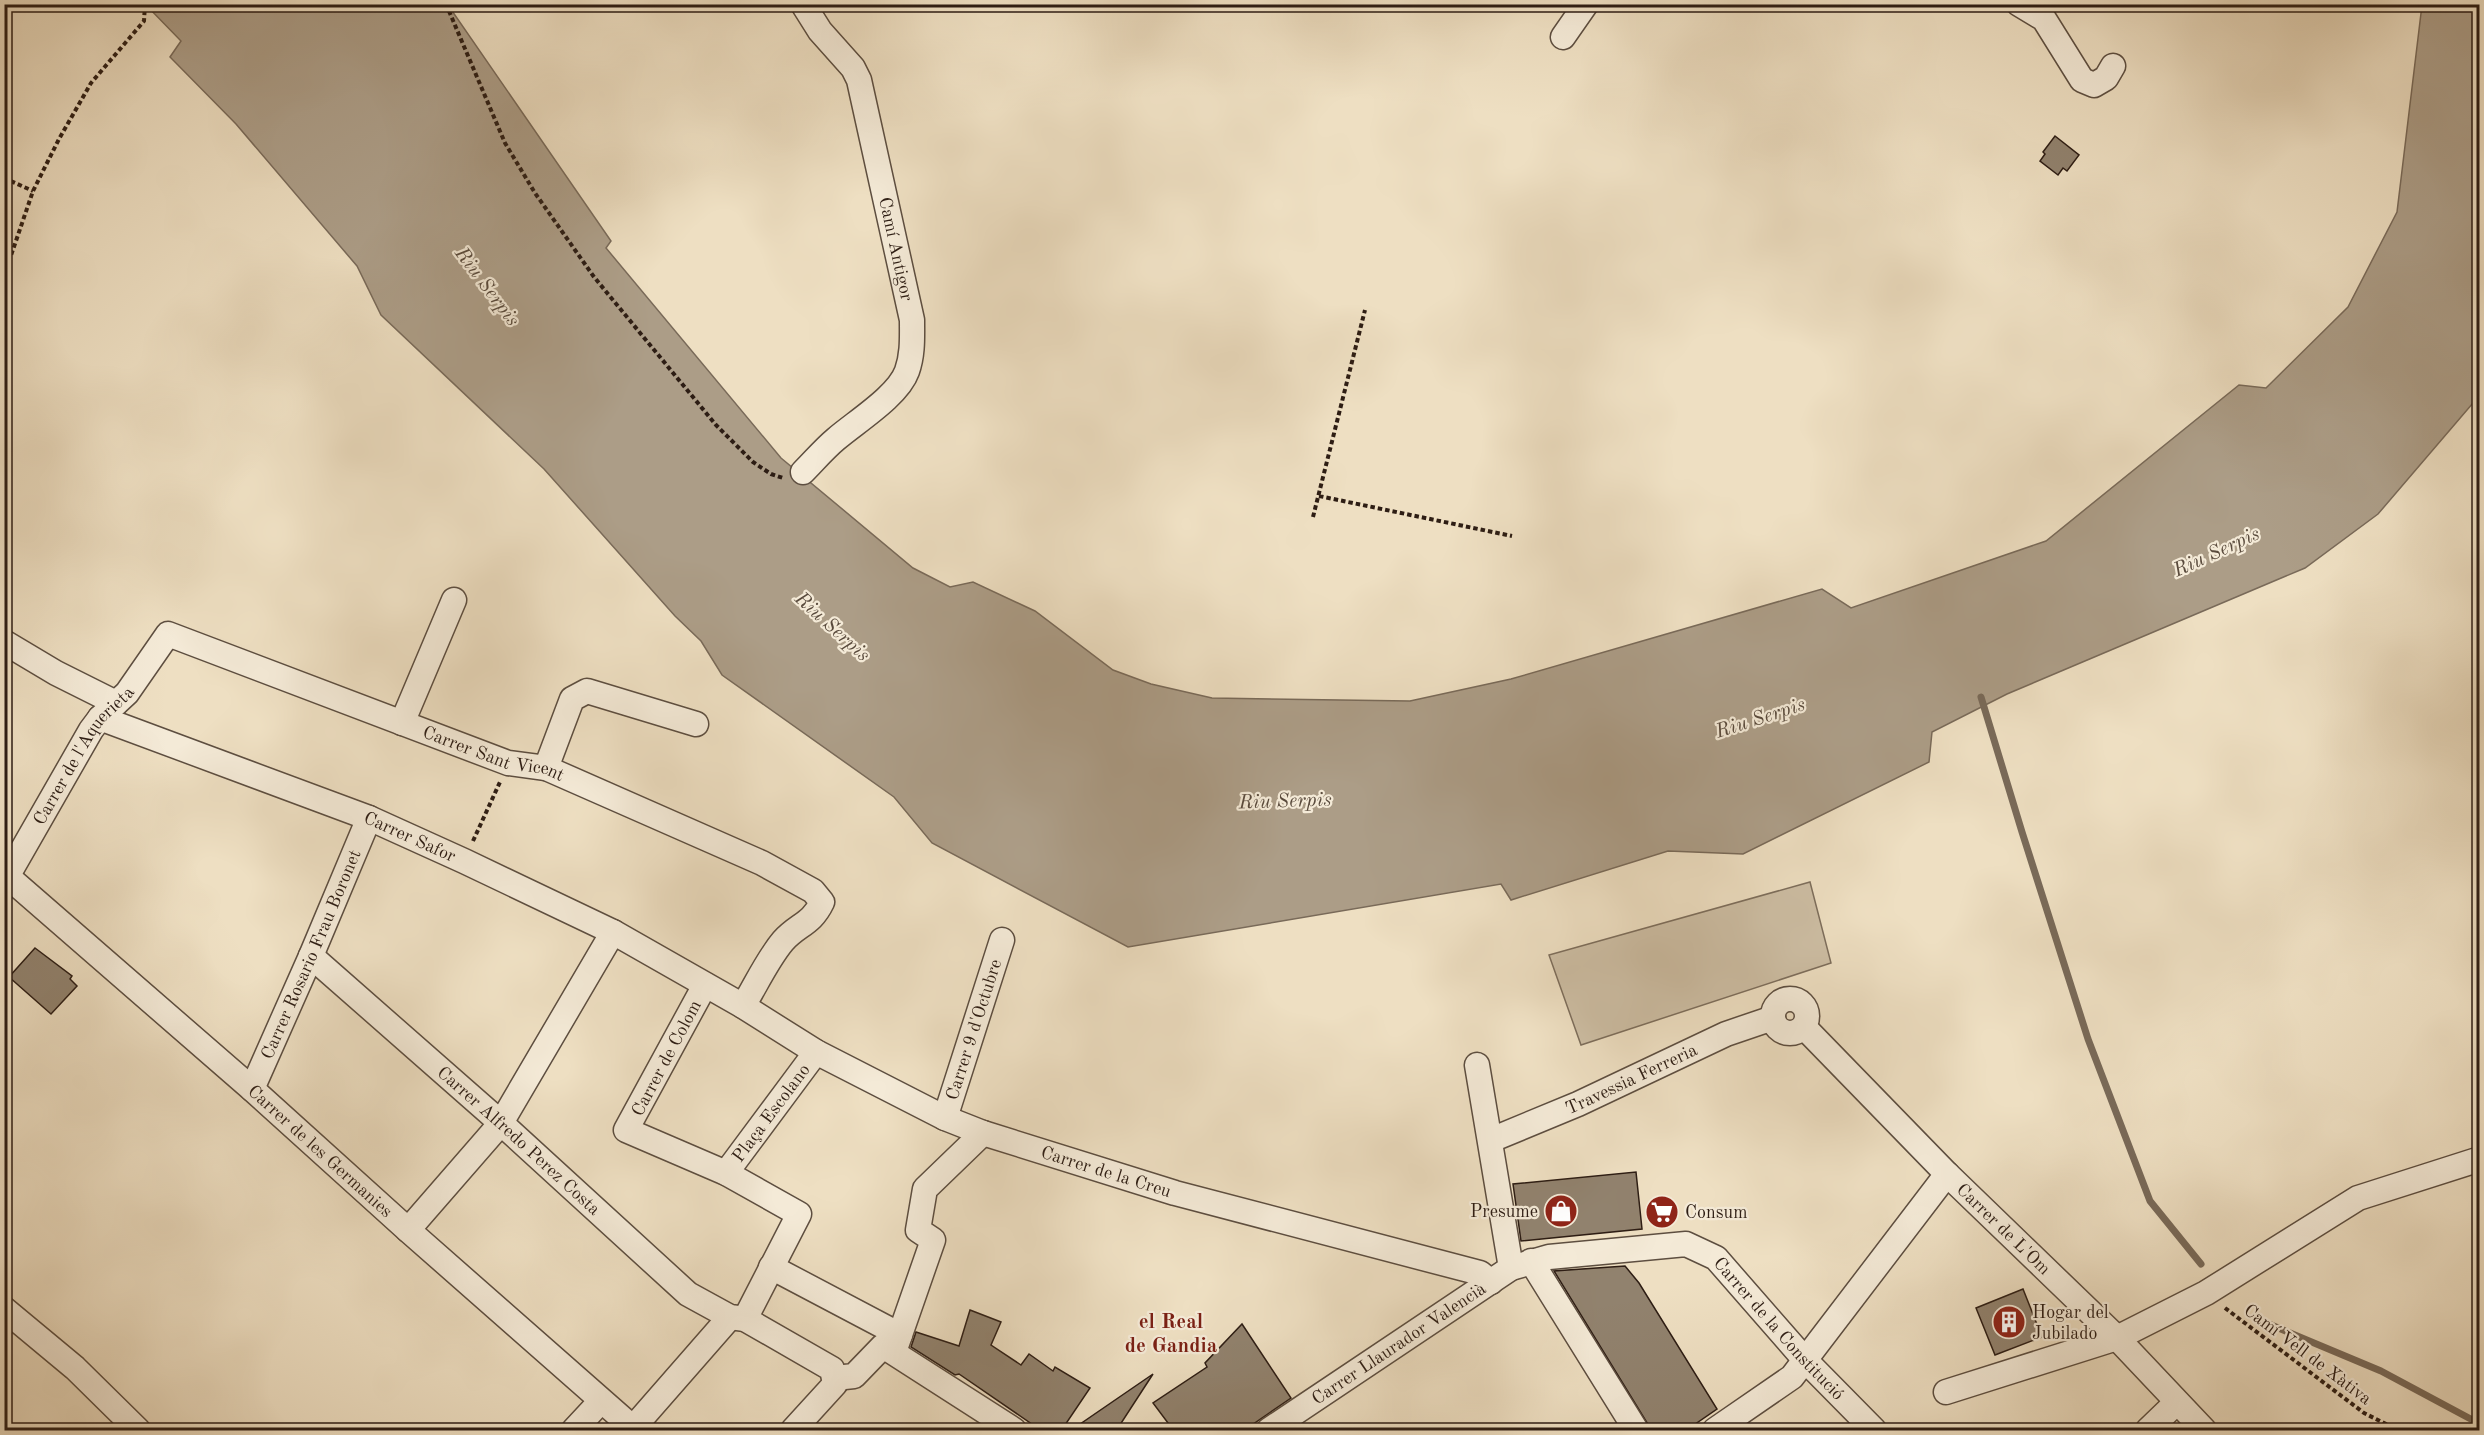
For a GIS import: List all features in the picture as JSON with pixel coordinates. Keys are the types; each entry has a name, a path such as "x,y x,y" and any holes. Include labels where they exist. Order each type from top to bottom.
{"street":[{"name":"Camí Antigor","path":"803,4 820,31 854,68 859,80 912,320 907,370 902,380 803,472"},
{"path":"1563,37 1586,4"},
{"path":"2019,4 2043,19 2082,80 2094,85 2102,83 2113,66"},
{"path":"402,723 454,600"},
{"name":"Carrer Sant Vicent","path":"168,634 508,763 546,768 762,863 813,891 822,902 816,914 782,943 743,1006"},
{"name":"Carrer de l'Aquerieta","path":"6,879 108,710 127,693 168,634"},
{"name":"Carrer Safor","path":"4,642 56,673 108,710 369,818 464,861 613,932 743,1006"},
{"path":"546,768 572,699 587,691 696,724"},
{"name":"Carrer Rosario Frau Boronet","path":"252,1089 369,818"},
{"name":"Carrer de les Germanies","path":"6,879 252,1089 634,1429 737,1318 771,1267 799,1214 726,1173"},
{"path":"408,1230 501,1123 613,932"},
{"name":"Carrer 9 d'Octubre","path":"945,1118 1002,940"},
{"name":"Carrer Alfredo Perez Costa","path":"311,956 501,1123 688,1294 832,1369 835,1378"},
{"name":"Carrer de Colom","path":"705,985 626,1131 726,1173"},
{"name":"Carrer de la Creu","path":"743,1006 816,1052 945,1118 983,1133 1174,1193 1480,1273 1491,1282"},
{"name":"Travessia Ferreria","path":"1491,1140 1578,1104 1726,1034 1773,1018 1780,1030 1793,1034 1804,1027"},
{"name":"Carrer de L'Om","path":"1804,1027 1947,1174 2117,1338 2204,1431"},
{"name":"Plaça Escolano","path":"726,1173 816,1052"},
{"path":"1477,1065 1491,1140 1521,1264 1636,1431"},
{"path":"897,1344 933,1240 918,1230 925,1189 983,1133"},
{"path":"1946,1392 2117,1338 2206,1293 2358,1198 2480,1159"},
{"path":"1715,1431 1792,1377 1947,1174"},
{"name":"Carrer de la Constitució","path":"1521,1264 1549,1257 1686,1244 1716,1258 1806,1361 1874,1431"},
{"name":"Carrer Llaurador Valencià","path":"1269,1431 1521,1264"},
{"path":"771,1267 897,1344 1014,1431"},
{"path":"4,1309 75,1368 138,1431"},
{"path":"793,1431 835,1384 835,1378 854,1376 881,1346 897,1344"},
{"path":"574,1431 602,1401"},
{"path":"2148,1431 2176,1403"}],"path":[{"path":"4,276 33,191 79,102 91,83 144,21 146,4"},
{"path":"446,4 505,142 535,193 594,277 716,425 753,462 771,474 787,479 795,479 803,472"},
{"path":"4,178 33,191"},
{"path":"1313,517 1365,310"},
{"path":"1319,495 1512,536"},
{"path":"464,861 508,763"},
{"name":"Camí Vell de Xàtiva","path":"2206,1293 2364,1413 2398,1431"}],"shaded area":[{"path":"1810,882 1831,963 1581,1045 1549,955"}],"water":[{"name":"Riu Serpis","path":"146,5 448,5 611,241 606,248 781,458 913,568 950,587 973,582 1035,611 1113,670 1151,684 1212,698 1410,701 1511,679 1822,589 1851,608 2046,541 2239,385 2266,388 2348,307 2397,212 2422,5 2479,5 2479,396 2378,514 2305,568 2007,694 1932,732 1929,762 1743,854 1668,851 1511,900 1501,884 1128,947 932,843 894,797 722,675 701,641 675,616 544,469 381,315 357,266 236,124 170,57 181,41"}],"building":[{"path":"2055,136 2079,155 2067,171 2063,168 2058,175 2040,161 2045,154 2043,152"},
{"path":"35,948 72,976 70,979 77,986 51,1014 9,977"},
{"path":"1636,1172 1642,1229 1521,1241 1513,1184"},
{"path":"1625,1266 1639,1283 1717,1409 1685,1431 1652,1431 1554,1271"},
{"name":"Hogar del Jubilado","path":"2023,1289 2042,1337 1995,1355 1976,1308"},
{"path":"970,1310 1001,1322 991,1345 1021,1365 1029,1354 1053,1371 1055,1367 1090,1388 1061,1431 1042,1431 959,1374 955,1375 911,1347 916,1332 959,1346"},
{"path":"1242,1324 1291,1398 1243,1431 1174,1431 1153,1403 1207,1367 1205,1363"},
{"path":"1153,1374 1116,1431 1070,1431"}],"waterway":[{"path":"1981,697 2088,1039 2150,1201 2201,1264"},
{"path":"2264,1322 2381,1371 2480,1424"}],"place":[{"name":"Presume","path":"1561,1211"},
{"name":"Consum","path":"1662,1212"},
{"name":"Hogar del Jubilado","path":"2009,1322"}],"district":[{"name":"el Real de Gandia","path":"1171,1333"}]}
